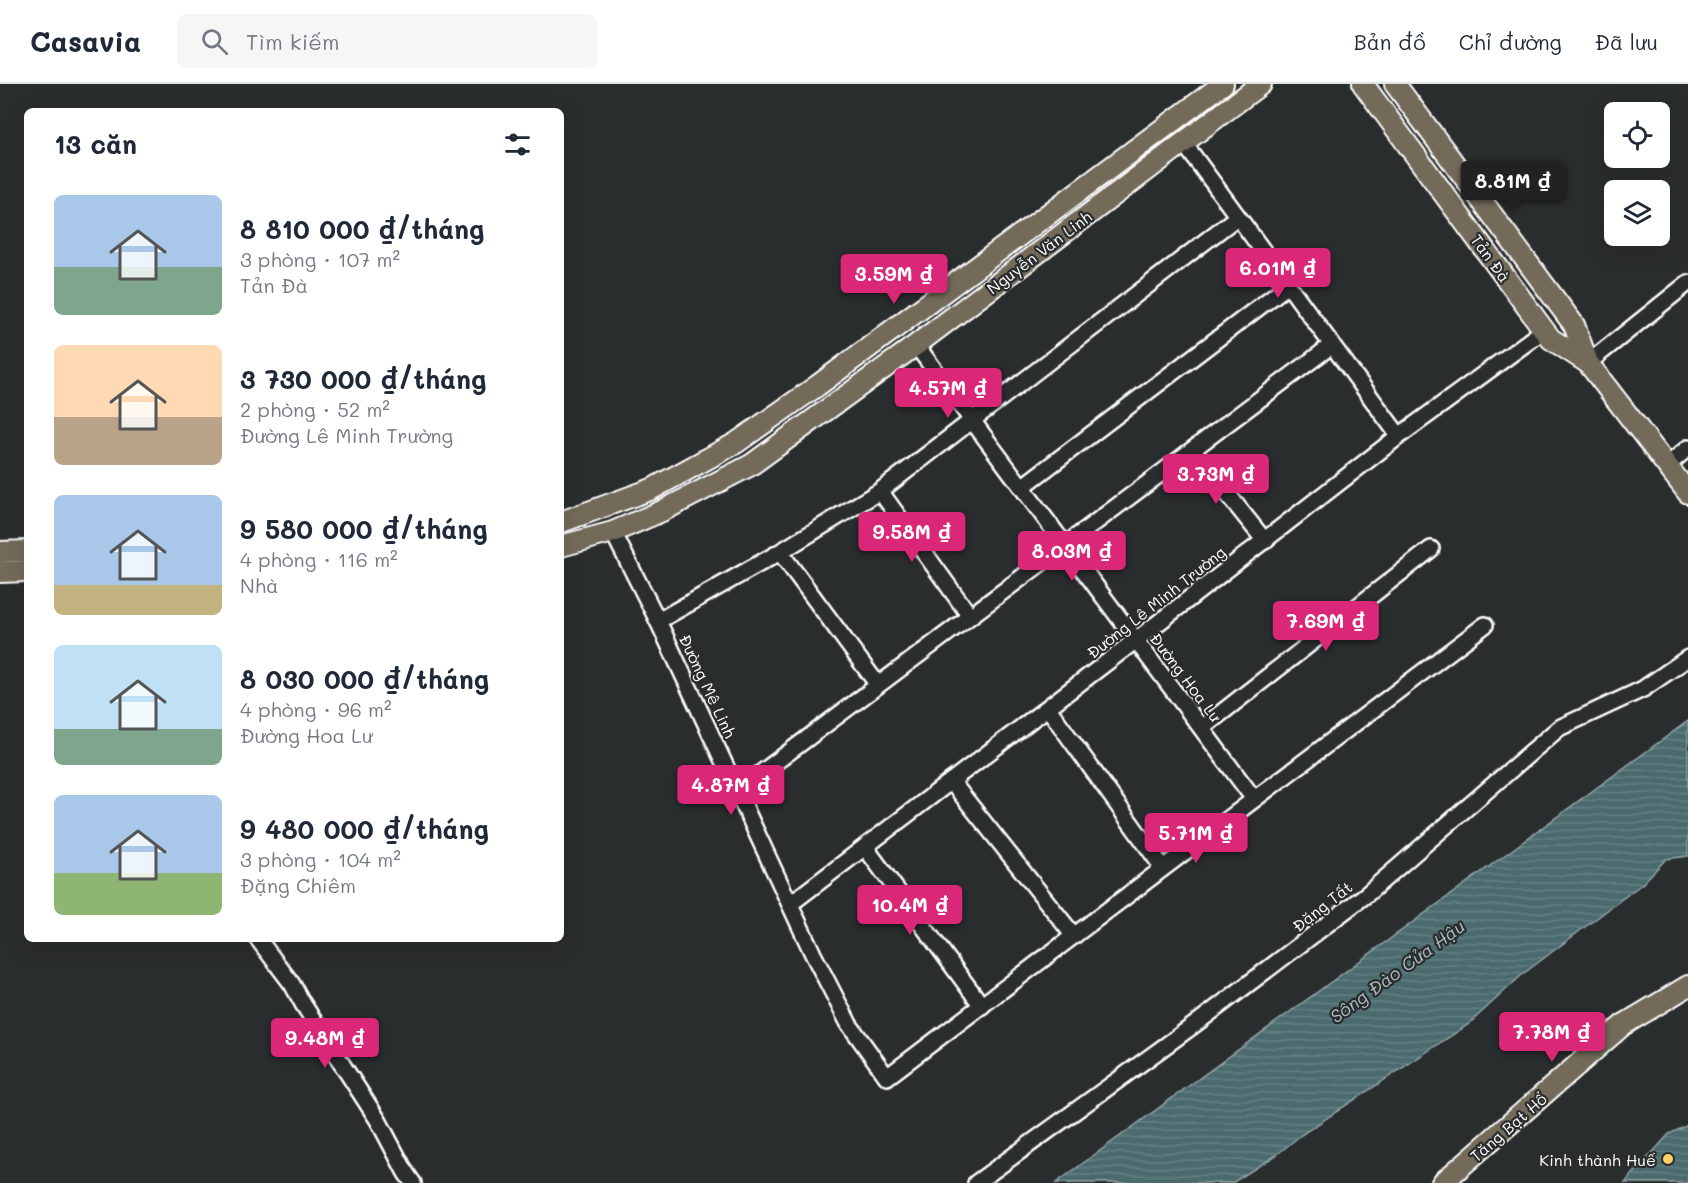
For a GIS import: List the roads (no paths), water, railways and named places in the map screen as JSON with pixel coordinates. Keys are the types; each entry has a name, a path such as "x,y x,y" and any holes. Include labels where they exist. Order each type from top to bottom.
{"main road":[{"name":"Nguyễn Văn Linh","path":"564,521 652,489 736,443 853,360 1223,84"},
{"name":"Nguyễn Văn Linh","path":"564,545 613,532 663,511 751,465 868,381 1261,84"},
{"name":"Tản Đà","path":"1363,84 1551,339 1588,363"},
{"name":"Tản Đà","path":"1395,84 1574,325 1588,363 1688,493"},
{"path":"853,360 868,381"},
{"path":"0,572 24,571"},
{"name":"Tăng Bạt Hổ","path":"1442,1183 1623,1025 1688,986"}],"street":[{"path":"1183,142 1400,436"},
{"path":"658,621 780,552 880,491 1238,217"},
{"path":"1588,363 1688,283"},
{"path":"1022,487 1288,285"},
{"name":"Đường Lê Minh Trường","path":"790,904 1400,436 1544,330"},
{"name":"Đường Hoa Lư","path":"916,345 1254,799"},
{"path":"737,791 1332,345"},
{"path":"1668,465 1688,448"},
{"path":"1192,450 1265,541"},
{"path":"880,491 970,616"},
{"name":"Đường Mê Linh","path":"613,532 658,621 813,954 849,1024 887,1077 982,1006"},
{"path":"1202,728 1431,549"},
{"path":"780,552 878,685"},
{"path":"865,847 982,1006 1485,625"},
{"name":"Đặng Tất","path":"976,1183 1194,1025 1367,894 1559,728 1642,689 1688,658"},
{"path":"1048,708 1164,868"},
{"path":"951,781 1074,936"},
{"path":"260,942 292,984 303,1005 378,1120 413,1183"}],"water":[{"name":"Sông Đào Cửa Hậu","path":"1688,721 1688,856 1666,859 1643,883 1523,974 1469,1024 1232,1183 1056,1183"},
{"name":"Kinh thành Huế","path":"1688,1125 1688,1183 1625,1183 1669,1134"}],"place":[{"name":"Kinh thành Huế","path":"1668,1159"}]}
